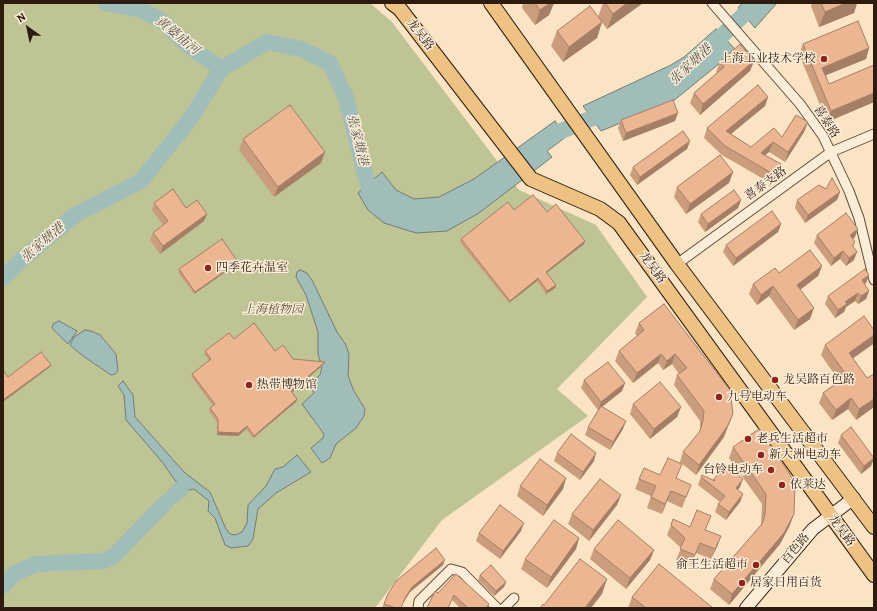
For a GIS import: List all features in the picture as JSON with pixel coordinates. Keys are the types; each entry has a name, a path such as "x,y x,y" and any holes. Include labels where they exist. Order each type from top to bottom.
{"main road":[{"name":"龙吴路","path":"392,3 400,9 531,179 600,209 619,223 874,575"},
{"name":"龙吴路","path":"494,8 677,264 854,498 874,527"}],"street":[{"name":"喜泰路","path":"712,3 725,16 800,104 831,152 859,218 874,280"},
{"name":"喜泰支路","path":"677,264 831,152 874,134"},
{"name":"百色路","path":"746,608 813,529 854,498"},
{"path":"418,608 419,601 451,569 462,572 497,608"},
{"path":"504,608 514,598"}],"green space":[{"name":"上海植物园","path":"3,3 370,3 392,22 519,190 596,225 647,297 557,389 588,416 442,520 375,608 3,608"}],"water":[{"path":"742,3 777,3 755,28 738,8"},
{"path":"716,29 736,50 672,102 601,131 583,106 671,65 684,57"},
{"path":"555,121 566,137 547,151 552,157 479,213 447,231 416,233 384,223 368,210 358,193 382,172 396,190 414,199 439,197 474,179"},
{"path":"300,270 307,273 313,282 337,332 346,345 349,355 348,376 354,391 365,409 364,416 356,428 336,444 330,458 322,463 311,448 323,438 324,434 302,404 314,393 310,384 320,375 322,367 318,354 318,332 306,295 296,277 297,272"},
{"path":"59,321 77,331 68,344 52,328 53,324"},
{"path":"85,330 100,335 116,354 118,371 115,374 111,375 83,356 70,345 74,337"},
{"path":"123,381 133,395 135,417 184,472 210,492 226,529 230,534 236,535 242,532 247,523 248,505 266,486 275,469 283,467 297,455 311,472 276,493 258,509 253,539 248,546 231,548 225,545 215,518 208,511 209,501 194,489 184,491 181,489 163,463 126,420 124,395 118,386"}],"building":[{"path":"535,3 550,3 540,10"},
{"path":"605,3 627,3 613,14"},
{"path":"821,3 846,3 825,12"},
{"path":"590,6 602,22 569,47 557,31"},
{"path":"858,21 869,48 822,68 829,84 874,65 874,93 831,111 803,44"},
{"path":"740,44 754,61 703,104 694,93 724,67 720,62"},
{"path":"758,85 768,97 726,131 751,147 774,128 782,137 796,115 808,122 788,152 773,142 761,153 781,164 775,175 725,146 707,128"},
{"path":"673,100 678,113 626,133 621,120"},
{"path":"290,105 325,152 278,187 243,139"},
{"path":"683,131 690,141 640,177 633,167"},
{"path":"720,155 733,172 690,204 677,187"},
{"path":"832,178 840,192 808,215 797,200 819,185 826,189"},
{"path":"173,189 186,208 197,200 207,214 163,246 153,233 168,221 154,203"},
{"path":"734,190 741,200 708,224 701,214"},
{"path":"533,195 547,212 556,204 585,241 546,272 556,285 547,291 538,278 510,301 461,239 508,202 514,210"},
{"path":"772,211 781,224 736,258 726,245"},
{"path":"846,213 858,229 850,235 855,242 852,245 857,252 849,258 843,251 834,258 817,235"},
{"name":"四季花卉温室","path":"222,239 238,262 195,292 179,269"},
{"path":"810,250 822,266 797,285 814,308 798,320 773,286 761,295 753,284 775,268 779,273"},
{"path":"865,269 869,275 862,280 869,291 861,296 858,293 845,302 847,304 838,310 828,296"},
{"path":"664,304 730,390 733,414 727,427 699,465 683,452 700,431 704,411 677,375 687,368 675,354 667,361 661,354 637,373 619,351 644,330 639,323"},
{"path":"864,316 874,330 874,335 849,353 867,378 874,374 874,399 859,409 851,398 836,410 823,393 847,376 825,345"},
{"name":"热带博物馆","path":"254,323 275,351 283,345 293,359 325,362 291,391 297,399 254,436 247,426 239,433 218,432 218,419 210,408 215,404 192,374 211,359 205,351 229,333 234,339"},
{"path":"41,352 51,365 3,400 3,370 8,377"},
{"path":"608,362 625,383 601,402 584,380"},
{"path":"660,382 681,407 654,429 633,404"},
{"path":"601,406 626,421 613,442 588,427"},
{"path":"851,427 874,458 864,466 841,435"},
{"path":"759,429 791,476 795,486 794,514 784,533 732,594 714,579 762,524 765,515 766,494 733,447"},
{"path":"571,434 596,453 583,472 557,453"},
{"path":"668,458 682,464 676,478 691,485 686,497 671,491 665,504 651,497 656,486 639,479 644,468 660,475"},
{"path":"540,459 566,478 547,505 520,486"},
{"path":"725,465 743,479 736,488 743,494 729,512 718,504 725,496 701,477 702,475 715,481 714,479"},
{"path":"600,479 621,495 593,530 572,514"},
{"path":"500,505 524,523 503,551 479,533"},
{"path":"697,510 711,516 705,530 721,536 715,549 700,543 695,555 680,549 685,538 671,525 673,519 690,527"},
{"path":"554,520 579,538 551,577 525,559"},
{"path":"618,520 654,550 630,578 594,549"},
{"path":"436,548 445,560 412,587 401,608 384,604 396,581"},
{"path":"580,559 607,579 585,608 540,608 543,604 544,605"},
{"path":"659,564 713,608 646,608 632,597"},
{"path":"491,565 506,582 496,591 480,575"},
{"path":"456,574 489,604 486,608 468,608 454,595 448,608 427,608 435,591 438,593"}],"waterway":[{"name":"黄婆庙河","path":"106,3 141,10 161,20 185,43 221,69"},
{"name":"张家塘港","path":"706,51 756,3"},
{"name":"张家塘港","path":"3,278 20,261 75,215 141,181 191,118 221,69 267,42 301,49 330,63 346,98 369,189 382,198"},
{"name":"张家塘港","path":"544,141 554,134 612,110"},
{"path":"173,496 181,489"},
{"path":"3,586 14,574 36,564 103,561 114,556 166,502"}],"place":[{"name":"上海工业技术学校","path":"824,59"},
{"name":"四季花卉温室","path":"208,268"},
{"name":"龙吴路百色路","path":"775,380"},
{"name":"热带博物馆","path":"249,385"},
{"name":"九号电动车","path":"719,397"},
{"name":"老兵生活超市","path":"748,439"},
{"name":"新大洲电动车","path":"761,455"},
{"name":"台铃电动车","path":"771,470"},
{"name":"依莱达","path":"782,485"},
{"name":"俞王生活超市","path":"756,565"},
{"name":"居家日用百货","path":"742,583"}]}
